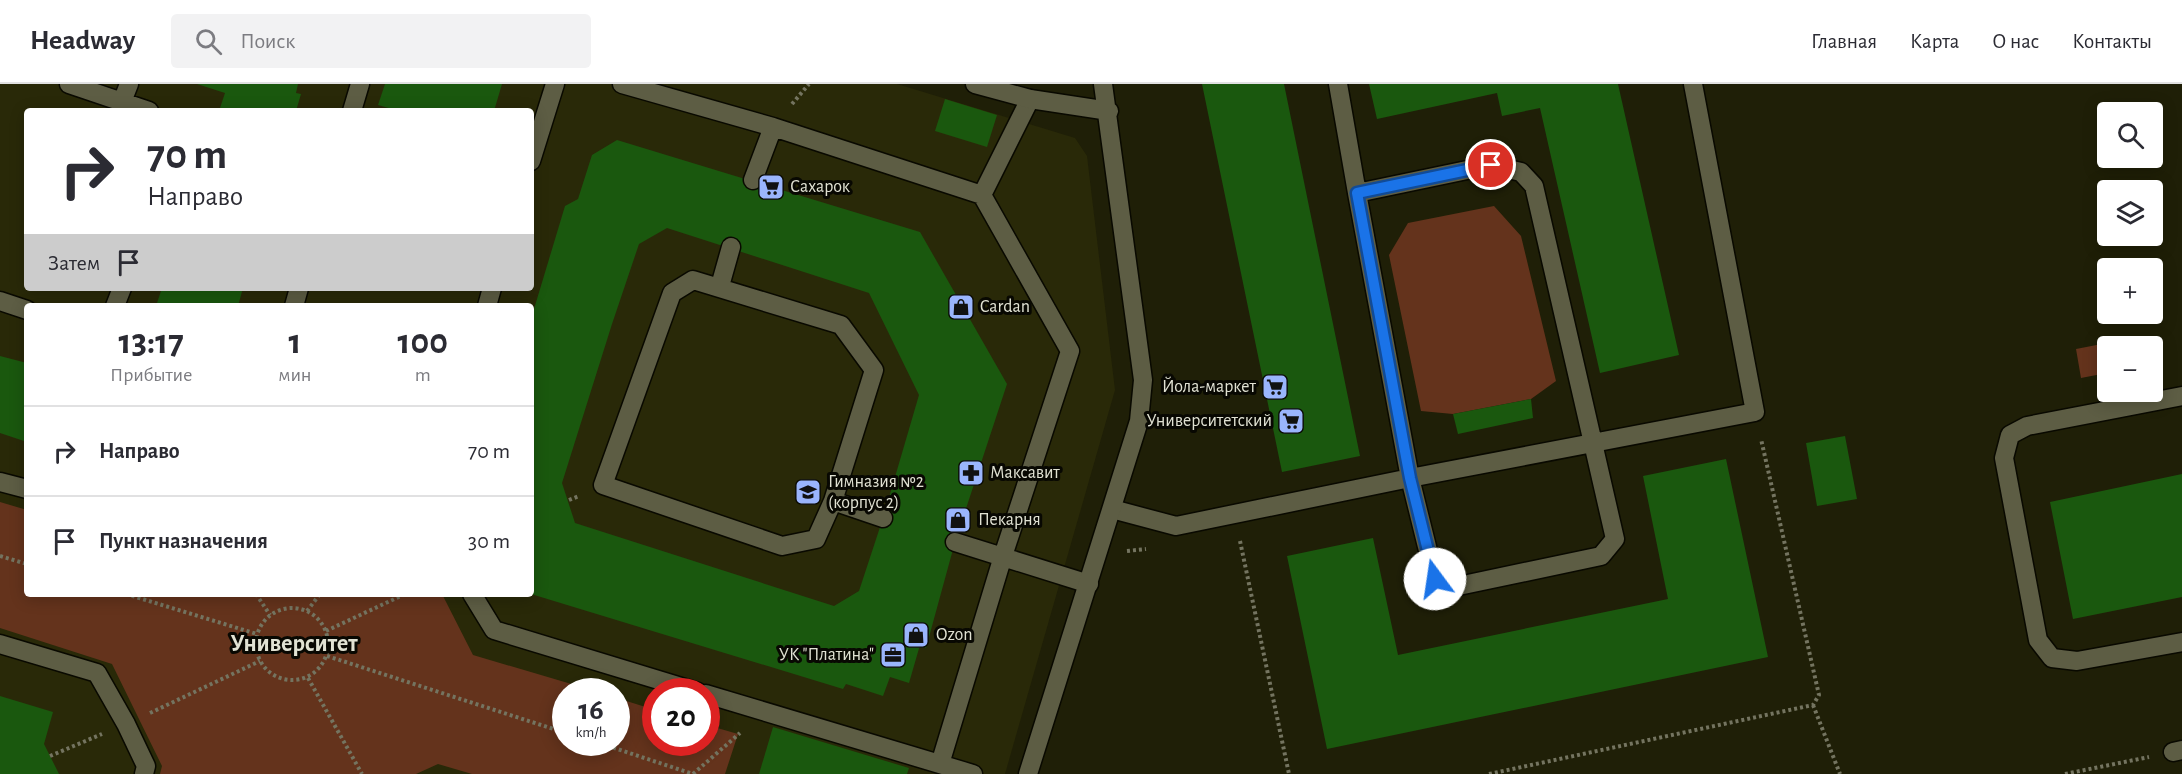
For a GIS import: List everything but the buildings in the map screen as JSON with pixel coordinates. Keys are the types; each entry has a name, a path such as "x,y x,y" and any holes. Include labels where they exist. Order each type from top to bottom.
{"street":[{"path":"69,84 140,108"},
{"path":"122,102 129,84"},
{"path":"352,108 360,84"},
{"path":"534,151 555,84"},
{"path":"622,84 773,127 982,195 1070,351 1003,556 940,764"},
{"path":"975,84 1030,99 1108,111"},
{"path":"1028,774 1139,421 1143,380 1103,84"},
{"path":"1338,84 1357,193 1410,478 1435,579 1449,588 1601,556 1616,538 1534,186 1521,172 1491,165 1357,193"},
{"path":"1112,508 1176,526 1410,478 1755,412 1693,84"},
{"path":"982,195 1030,99"},
{"path":"753,180 773,127"},
{"path":"720,286 731,247"},
{"path":"693,280 720,286 841,325 874,370 833,501 816,539 782,546 603,485 672,292 693,280"},
{"path":"0,301 24,309"},
{"path":"2182,396 2027,426 2010,435 2004,458 2038,640 2052,658 2077,661 2182,642"},
{"path":"0,482 24,488"},
{"path":"833,501 883,518"},
{"path":"955,542 1089,584"},
{"path":"474,597 494,630 652,678"},
{"path":"0,644 97,673 126,724 146,766 144,774"},
{"path":"720,698 973,774"}],"path":[{"path":"1489,774 1813,705 1819,695 1755,412"},
{"path":"1239,538 1289,774"},
{"path":"1098,554 1157,548"},
{"path":"0,556 24,563"},
{"path":"136,597 257,634"},
{"path":"258,597 270,615"},
{"path":"307,610 318,597"},
{"path":"326,631 399,597"},
{"path":"288,608 307,610 318,619 326,631 329,644 327,656 319,669 308,678 289,681 272,675 260,661 255,648 257,634 262,623 270,615 288,608"},
{"path":"327,656 552,728"},
{"path":"50,756 126,724 260,661"},
{"path":"308,678 362,774"},
{"path":"1813,705 1840,774"},
{"path":"630,753 693,774 767,712"},
{"path":"2065,774 2177,751"}],"shaded area":[{"name":"Гимназия №2 (корпус 2)","path":"0,84 897,84 1075,138 1087,156 1115,390 1005,774 0,774"},
{"path":"1494,206 1521,236 1556,381 1531,399 1453,414 1421,411 1389,255 1408,223"},
{"path":"2097,345 2097,375 2081,378 2076,349"},
{"path":"0,502 24,509 24,597 444,597 473,655 552,678 552,756 630,756 630,702 642,706 642,756 720,756 720,729 738,734 725,774 472,774 438,764 416,774 160,774 162,766 112,664 0,628"}],"place":[{"name":"Сахарок","path":"771,187"},
{"name":"Cardan","path":"961,307"},
{"name":"Йола-маркет","path":"1275,387"},
{"name":"Университетский","path":"1291,421"},
{"name":"Максавит","path":"971,473"},
{"name":"Гимназия №2 (корпус 2)","path":"808,492"},
{"name":"Пекарня","path":"958,520"},
{"name":"Ozon","path":"916,635"},
{"name":"УК \"Платина\"","path":"893,655"}],"district":[{"name":"Университет","path":"294,644"}],"route":[{"path":"1435,579 1410,478 1357,193 1491,165"}]}
